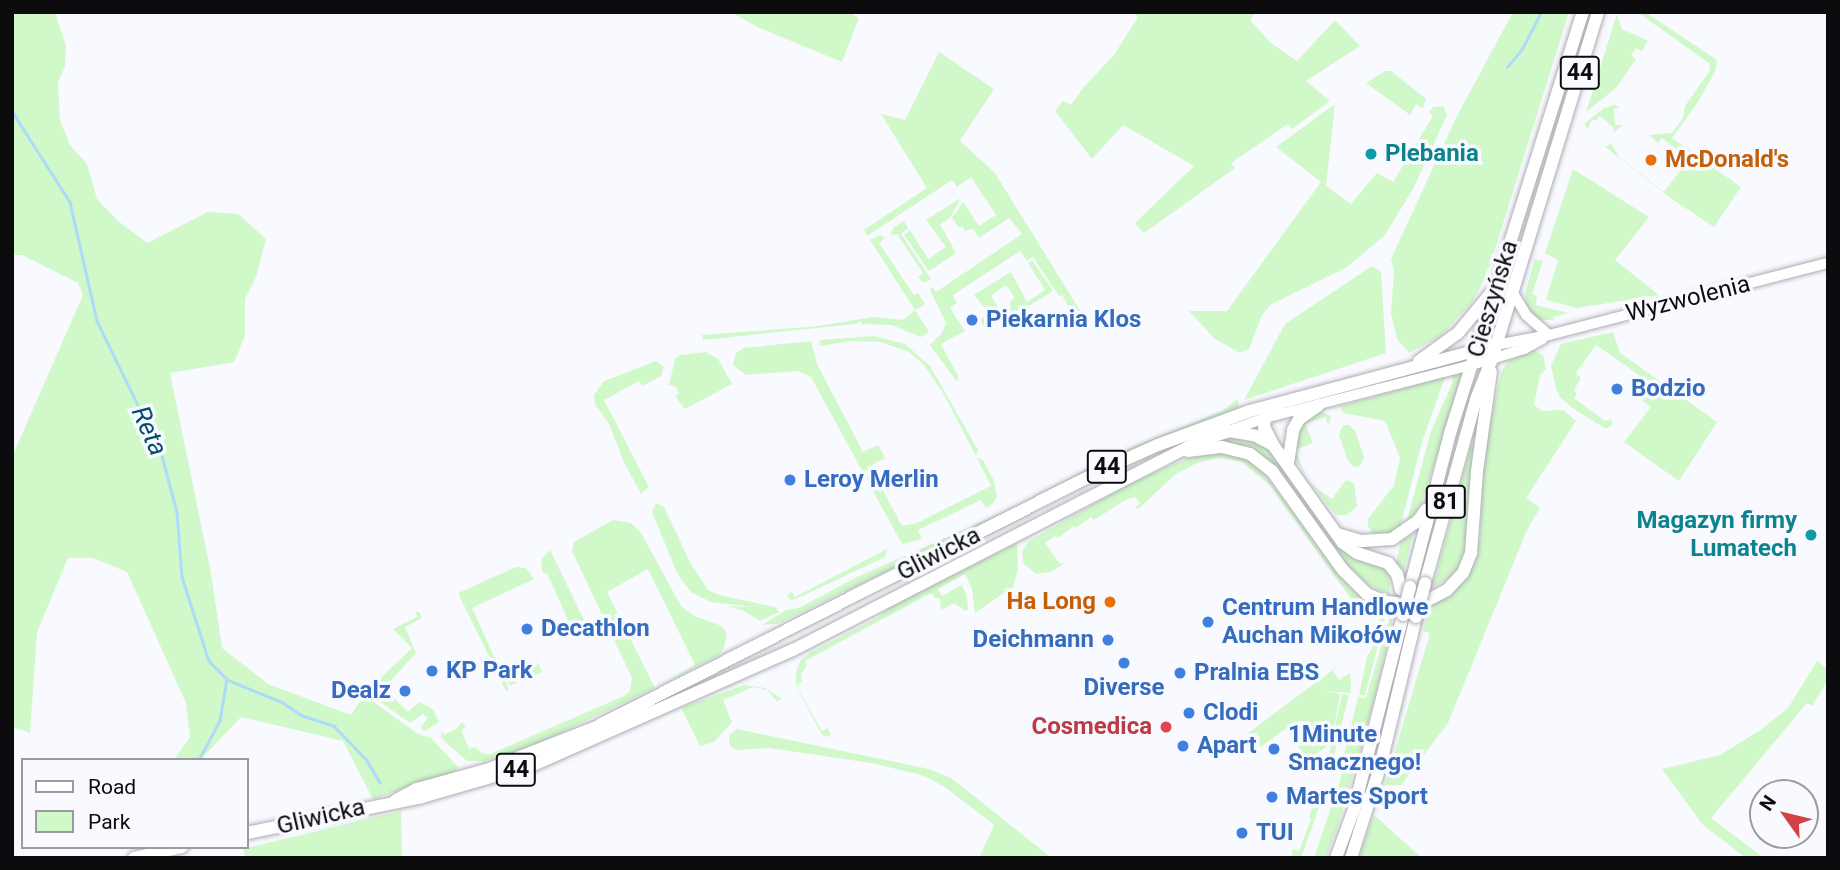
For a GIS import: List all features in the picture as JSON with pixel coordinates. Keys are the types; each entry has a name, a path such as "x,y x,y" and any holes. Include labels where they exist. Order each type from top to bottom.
{"main road":[{"name":"Cieszyńska","path":"1406,588 1428,507 1583,12"},
{"name":"Cieszyńska","path":"1410,616 1425,583 1474,405 1513,293 1598,12"},
{"name":"44","path":"1406,368 1458,334 1498,283"},
{"name":"Gliwicka","path":"396,800 417,789 489,769 596,727 1102,470 1170,440 1280,402 1496,345"},
{"path":"1181,452 1222,447 1250,454 1272,471 1343,570 1367,594 1386,602 1411,604 1430,599 1447,590 1463,573 1471,553 1477,471 1489,400 1492,359"},
{"path":"1265,418 1280,402"},
{"path":"1286,461 1293,430 1299,419 1319,404"},
{"path":"1250,411 1265,418 1279,441 1286,461"},
{"path":"1265,418 1267,434 1273,445 1336,534 1350,550 1388,563 1406,588"},
{"name":"Gliwicka","path":"248,833 396,800 422,797 533,765 793,650 1119,480 1202,440 1229,431"},
{"path":"1229,431 1256,436 1273,445"},
{"path":"1336,534 1362,541 1392,539 1418,522 1428,507"},
{"name":"81","path":"1351,858 1380,767 1410,616 1406,588"},
{"name":"81","path":"1336,858 1357,797 1410,616"},
{"path":"134,858 173,849"}],"street":[{"name":"Wyzwolenia","path":"1496,345 1549,335 1828,263"},
{"path":"1513,293 1526,315 1549,335"},
{"name":"Wyzwolenia","path":"1492,359 1524,349 1549,335"},
{"name":"Gliwicka","path":"1229,431 1265,418 1492,359"}],"green space":[{"path":"12,12 55,12 66,46 65,66 58,82 60,120 70,145 87,164 97,199 118,221 147,243 208,212 238,214 266,239 256,277 245,299 245,336 234,362 170,373 211,573 222,648 268,684 351,715 364,695 418,734 431,738 458,767 454,773 373,799 343,741 241,717 202,758 175,758 190,737 186,703 127,572 93,558 68,558 37,632 30,733 12,727 12,457 83,295 78,283 22,255 12,255"},
{"path":"731,12 849,12 859,18 842,62 757,27"},
{"path":"1134,12 1256,12 1250,20 1271,43 1297,61 1335,20 1360,46 1306,81 1330,101 1292,129 1288,124 1231,163 1235,168 1144,233 1135,223 1194,166 1123,125 1092,159 1055,111 1063,101 1071,105 1114,55 1138,17"},
{"path":"1513,12 1569,12 1487,275 1472,302 1441,336 1409,353 1397,339 1391,313 1394,271 1391,259 1457,116"},
{"path":"1637,12 1645,12 1717,60 1715,71 1698,102 1672,138 1741,187 1714,227 1672,199 1586,132 1606,147 1611,143 1619,157 1664,192 1689,159 1662,138 1658,143 1649,135 1672,133 1683,118 1685,106 1709,72 1710,64"},
{"path":"1617,14 1622,29 1648,41 1642,51 1636,48 1631,55 1636,59 1616,88 1586,112"},
{"path":"939,52 994,89 960,141 995,173 1087,322 1079,326 1062,295 1059,296 1033,257 1027,261 1020,251 953,295 957,303 950,308 965,331 941,344 958,376 957,382 930,345 942,333 946,323 930,290 932,287 936,292 1022,234 1009,218 979,238 973,229 965,231 962,226 959,228 952,218 963,202 979,226 996,215 971,177 957,187 952,180 867,236 864,230 927,188 881,114 905,120"},
{"path":"1385,71 1391,71 1426,99 1423,108 1416,104 1410,115 1366,83"},
{"path":"1335,104 1326,186 1351,204 1377,173 1393,182 1433,116 1429,112 1433,107 1443,106 1447,115 1414,187 1385,235 1347,267 1270,305 1262,315 1249,349 1240,353 1215,339 1189,311 1227,311 1321,182 1276,147"},
{"path":"1615,105 1620,108 1614,109 1615,125 1623,125 1613,133 1614,128 1600,116 1595,121 1592,119 1588,129 1584,124 1604,108"},
{"path":"1573,169 1649,217 1615,260 1659,295 1577,308 1546,300 1558,260 1545,253"},
{"path":"961,198 950,218 940,224 956,253 929,271 904,235 910,230 928,259 933,256 946,247 926,220"},
{"path":"904,221 908,228 901,234 931,279 928,281 923,282 918,277 923,273 897,234 891,236 893,228"},
{"path":"881,235 885,238 879,243 914,295 918,293 925,304 915,310 870,240"},
{"path":"1535,259 1543,261 1532,294 1537,296 1536,305 1568,313 1553,317 1554,320 1539,320 1526,310 1525,293"},
{"path":"1032,260 1053,291 1011,317 1010,302 1015,298 1006,285 991,296 999,309 1004,305 1005,309 984,326 980,320 989,313 974,295 1011,272 1027,302 1045,290 1028,263"},
{"path":"1372,266 1381,272 1386,353 1244,400 1285,324"},
{"path":"915,310 929,332 921,337 892,325 862,324 861,321 855,324 703,340 702,335 819,326 872,317 903,320"},
{"path":"1613,332 1620,353 1717,422 1679,481 1624,442 1651,407 1642,400 1652,384 1596,345 1576,373 1581,378 1574,390 1577,393 1574,398 1605,421 1611,419 1613,424 1606,429 1571,407 1560,397 1556,388 1551,366 1561,344"},
{"path":"874,336 905,344 930,366 978,450 976,456 942,391 923,364 909,352 881,342 851,341 820,346 819,343 821,340"},
{"path":"811,341 817,364 863,452 878,445 885,458 870,466 902,526 917,523 991,486 977,458 983,460 994,481 997,497 993,503 986,508 981,500 918,530 922,539 902,544 811,377 798,371 746,375 733,365 736,353 744,348"},
{"path":"1532,350 1543,355 1546,369 1540,375 1534,405 1542,411 1563,410 1576,421 1526,498 1540,508 1527,530 1448,723 1401,785 1385,785 1430,633 1423,631 1431,604 1474,561 1480,539 1483,452 1502,370 1509,361"},
{"path":"706,352 718,359 732,384 685,409 675,396 679,394 675,386 669,385 675,359 680,355"},
{"path":"656,361 664,367 661,376 642,386 639,381 604,400 649,487 641,494 624,462 609,424 595,404 594,395 604,381"},
{"path":"1451,375 1463,376 1422,502 1405,528 1431,431 1453,381"},
{"path":"1445,377 1422,442 1399,532 1374,535 1368,526 1368,519 1394,485 1400,458 1385,421 1343,413 1340,406"},
{"path":"1238,399 1239,408 1258,403 1185,429 777,624 762,625 786,610 799,608 857,577 1013,508 1120,452 1222,411"},
{"path":"1320,411 1331,416 1330,422 1328,424 1325,417 1305,424 1313,443 1295,450 1305,474 1294,458 1295,433 1306,418"},
{"path":"1343,425 1349,425 1355,431 1364,457 1360,466 1354,467 1348,461 1339,435"},
{"path":"1232,436 1260,443 1270,451 1337,546 1352,556 1382,564 1389,572 1390,595 1366,584 1355,575 1250,448 1219,439"},
{"path":"1471,445 1475,446 1468,548 1453,576 1433,587"},
{"path":"1221,452 1247,459 1263,472 1350,588 1370,603 1387,611 1365,695 1359,695 1367,657 1381,633 1379,616 1371,607 1351,599 1269,484 1240,461 1218,458 1197,463 1176,474 1138,509 1135,508 1140,503 1135,497 1127,499 1094,520 1091,517 1058,538 1055,536 1045,543 1060,564 1066,562 1051,572 1036,574 1023,563 1022,552 1029,541 1131,483 1192,456"},
{"path":"1346,480 1354,483 1357,506 1347,515 1336,515 1311,484 1332,499"},
{"path":"656,503 664,507 691,564 708,590 719,595 779,608 776,609 779,612 760,621 744,611 728,606 754,607 711,602 691,592 678,575 652,512"},
{"path":"613,520 631,523 641,533 681,606 694,616 722,626 727,634 724,648 718,656 660,685 695,665 648,569 607,592 655,688 543,741 485,761 467,761 441,738 441,732 445,734 456,729 462,722 466,727 461,730 469,749 475,747 482,753 490,754 630,691 632,678 572,551 574,542"},
{"path":"1413,534 1402,572 1396,563 1401,541"},
{"path":"1017,543 1018,569 1013,587 975,613 972,589 965,574 938,589 942,596 962,585 968,610 965,611 954,603 941,610 940,598 935,598 931,593 805,661 807,666 801,674 802,682 796,686 796,672 801,660 811,652 877,618 890,607"},
{"path":"887,549 885,557 796,599 790,600 787,595 792,592 795,597"},
{"path":"550,550 590,632 576,638 547,573 544,574 541,568 542,558"},
{"path":"516,567 526,568 534,579 472,608 509,689 506,691 458,593"},
{"path":"416,612 419,612 422,618 405,627 416,653 384,688 408,712 419,702 433,709 439,722 425,731 420,728 428,718 423,714 410,723 366,692 412,648 393,629 417,617"},
{"path":"1391,612 1394,613 1374,700 1340,820 1326,858 1314,858 1342,775 1341,767 1358,697 1366,698"},
{"path":"537,660 542,672 510,686 505,674"},
{"path":"1817,661 1828,669 1828,680 1812,706 1807,703 1711,818 1764,858 1746,858 1703,825 1662,769 1720,755 1762,729 1788,708"},
{"path":"1338,666 1333,671 1339,680 1350,673 1351,684 1350,693 1325,691 1340,694 1331,744 1308,759 1285,729 1261,747 1255,743 1248,733"},
{"path":"744,685 765,688 782,699 777,701 767,690 753,687 723,700 732,722 714,742 700,746 681,708"},
{"path":"796,686 822,731 828,728 831,734 828,737 822,735"},
{"path":"1342,694 1349,695 1334,756 1329,754"},
{"path":"737,729 929,769 951,778 1052,858 979,858 994,825 945,787 922,775 871,763 769,748 736,750 730,746 729,735"},
{"path":"1317,788 1322,790 1324,793 1301,858 1291,858 1293,849 1299,851 1311,819 1309,817 1312,808 1315,809 1322,791"},
{"path":"401,811 402,858 245,858 243,849"},
{"path":"1374,815 1422,858 1358,858"}],"waterway":[{"path":"1507,67 1522,49 1541,12"},
{"name":"Reta","path":"12,111 70,202 97,321 161,452 177,512 182,577 209,661 227,679 220,721 200,758"},
{"path":"228,680 282,702 301,715 334,726 366,759 380,782"}],"place":[{"name":"Plebania","path":"1371,154"},
{"name":"McDonald's","path":"1651,160"},
{"name":"Piekarnia Klos","path":"972,320"},
{"name":"Bodzio","path":"1617,389"},
{"name":"Leroy Merlin","path":"790,480"},
{"name":"Magazyn firmy Lumatech","path":"1811,535"},
{"name":"Ha Long","path":"1110,602"},
{"name":"Centrum Handlowe Auchan Mikołów","path":"1208,622"},
{"name":"Decathlon","path":"527,629"},
{"name":"Deichmann","path":"1108,640"},
{"name":"Diverse","path":"1124,663"},
{"name":"KP Park","path":"432,671"},
{"name":"Pralnia EBS","path":"1180,673"},
{"name":"Dealz","path":"405,691"},
{"name":"Clodi","path":"1189,713"},
{"name":"Cosmedica","path":"1166,727"},
{"name":"Apart","path":"1183,746"},
{"name":"1Minute Smacznego!","path":"1274,749"},
{"name":"Martes Sport","path":"1272,797"},
{"name":"TUI","path":"1242,833"}]}
